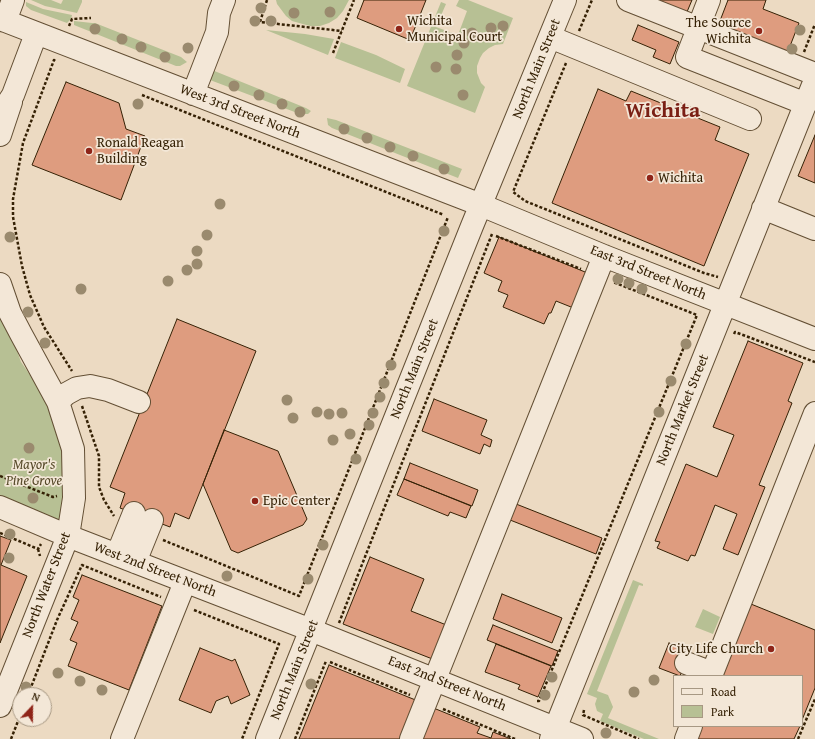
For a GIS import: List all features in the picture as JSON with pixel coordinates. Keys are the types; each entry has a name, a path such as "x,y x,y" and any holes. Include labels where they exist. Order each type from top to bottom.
{"street":[{"path":"2,20 13,0"},
{"name":"North Main Street","path":"267,739 481,205 565,0"},
{"path":"628,0 806,71"},
{"path":"709,0 687,57 806,104"},
{"path":"187,92 216,32 222,6"},
{"name":"West 3rd Street North","path":"2,20 481,205"},
{"path":"0,135 36,34"},
{"path":"550,37 750,119"},
{"name":"North Market Street","path":"553,734 815,80"},
{"path":"0,115 13,96"},
{"name":"East 3rd Street North","path":"481,205 604,256 815,339"},
{"path":"764,208 815,229"},
{"path":"411,739 604,256"},
{"name":"North Water Street","path":"0,284 10,313 58,402 73,449 74,500 68,536 0,706"},
{"path":"58,402 66,394 77,388 90,386 108,390 139,402"},
{"path":"686,663 711,675 815,413"},
{"name":"West 2nd Street North","path":"0,507 126,559 311,630"},
{"path":"126,559 140,523"},
{"path":"122,739 185,582"},
{"name":"East 2nd Street North","path":"311,630 435,679 553,734 582,739"},
{"path":"686,739 691,727"}],"path":[{"path":"267,0 260,22 342,31"},
{"path":"333,52 354,0"},
{"path":"592,0 514,192 525,201 704,273 718,277 720,270"},
{"path":"806,71 815,24"},
{"path":"61,63 54,60 23,143 13,199 13,217 22,266 30,295 44,327 72,371 99,456 99,487 104,500 116,520 140,523 299,596 446,216 141,95"},
{"path":"732,339 736,332 815,362"},
{"path":"0,476 53,497 59,495"},
{"path":"0,533 38,549 42,543"},
{"path":"31,687 57,620 82,565 279,644 242,739"},
{"path":"295,739 326,661"},
{"path":"798,739 815,699"},
{"path":"584,708 583,715 639,739"},
{"path":"11,739 16,727"}],"green space":[{"path":"31,0 51,0 61,4 63,0 82,0 82,2 77,13 45,6"},
{"path":"276,0 349,0 337,18 320,26 310,26 292,21 286,16 277,4"},
{"path":"459,0 468,0 513,18 503,44 495,45 489,48 480,58 477,66 477,73 481,83 485,87 475,113 407,86 441,2 446,4 436,27 458,35 467,11 456,6"},
{"path":"26,2 43,9 72,15 71,19 67,23 31,10 26,6"},
{"path":"74,21 95,23 181,57 187,62 180,66 176,66 74,25"},
{"path":"266,30 305,34 334,39 328,55"},
{"path":"341,42 376,55 405,69 400,83 335,58"},
{"path":"212,70 311,111 308,114 300,114 210,80"},
{"path":"327,118 336,120 462,169 458,178 332,128 328,125"},
{"name":"Mayor's Pine Grove","path":"0,301 21,362 53,408 67,453 63,523 0,496"},
{"path":"633,580 643,584 643,586 639,585 597,691 608,695 613,707 608,718 659,739 644,739 600,721 603,714 597,711 595,704 597,698 587,694"},
{"path":"703,609 720,617 713,634 695,627"}],"building":[{"name":"Wichita Municipal Court","path":"364,0 426,0 410,40 357,18"},
{"path":"638,0 692,0 684,19"},
{"name":"The Source Wichita","path":"728,0 766,0 763,9 799,23 785,59 718,26"},
{"path":"638,25 679,42 670,64 653,57 656,50 632,40"},
{"name":"Ronald Reagan Building","path":"66,82 119,103 126,129 145,136 121,200 32,165"},
{"name":"Wichita","path":"598,89 626,101 631,91 720,127 715,140 749,154 704,266 552,203"},
{"path":"815,135 815,183 798,176"},
{"path":"499,237 590,274 576,309 556,301 544,324 503,307 508,295 498,291 502,281 484,273"},
{"path":"177,319 256,351 189,519 175,513 170,527 120,508 125,493 110,487"},
{"path":"748,341 803,363 788,401 792,403 759,485 765,487 738,555 723,549 737,514 715,505 695,556 691,555 688,561 657,548 660,542 655,541 686,464 717,477 734,435 713,427"},
{"path":"434,399 487,420 481,435 492,440 490,447 484,444 480,454 422,431"},
{"name":"Epic Center","path":"224,430 278,451 307,519 303,525 238,553 231,550 203,484"},
{"path":"410,463 478,490 472,506 404,479"},
{"path":"404,479 471,506 466,518 450,512 448,516 397,495"},
{"path":"511,502 602,538 596,554 505,518"},
{"path":"0,536 11,540 1,565 27,576 0,643"},
{"path":"370,557 424,579 411,611 449,626 435,660 343,624"},
{"path":"82,575 162,606 129,690 68,666 77,643 70,640 78,622 71,619 79,600 73,597"},
{"path":"502,594 562,618 552,643 493,619"},
{"name":"City Life Church","path":"746,602 815,630 815,688 803,718 803,675 722,675"},
{"path":"493,625 558,651 552,666 487,640"},
{"path":"669,643 690,651 680,675 659,668"},
{"path":"496,644 551,666 538,697 518,689 520,685 485,672"},
{"path":"200,648 232,661 235,659 250,695 231,704 228,696 216,701 211,713 179,700"},
{"path":"329,665 418,701 403,739 299,739"},
{"path":"431,707 480,727 477,733 491,738 493,732 511,739 421,739"},
{"path":"696,727 800,727 794,739 691,739"}],"place":[{"name":"Wichita Municipal Court","path":"399,29"},
{"name":"The Source Wichita","path":"759,31"},
{"name":"Ronald Reagan Building","path":"89,151"},
{"name":"Wichita","path":"650,178"},
{"name":"Epic Center","path":"255,501"},
{"name":"City Life Church","path":"771,649"}],"district":[{"name":"Wichita","path":"663,111"}]}
